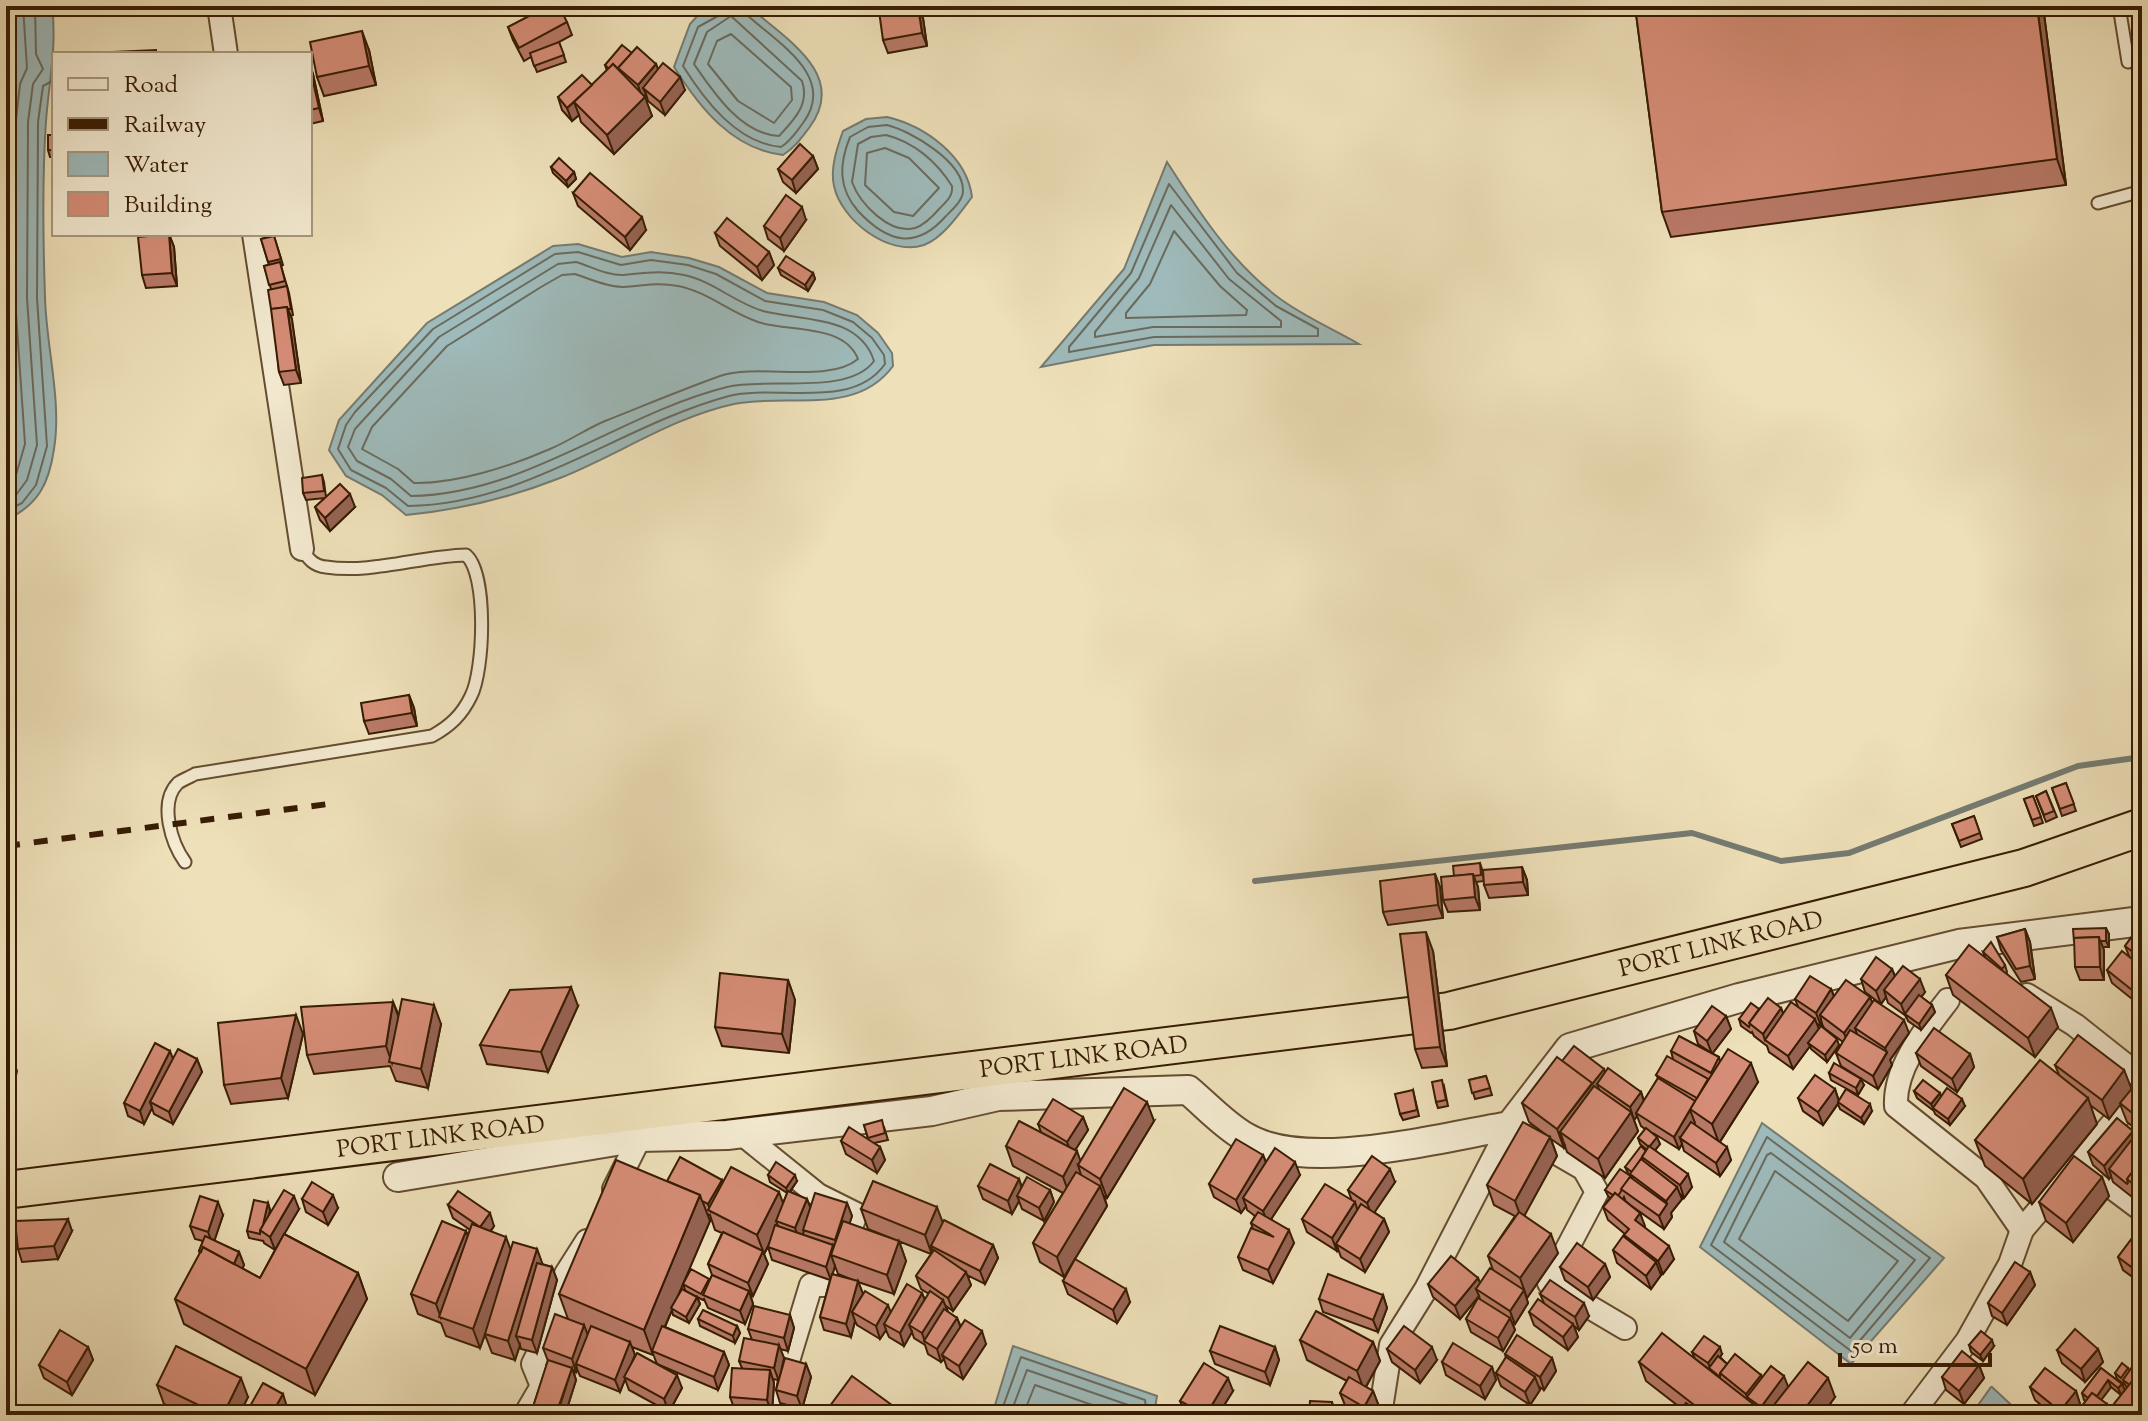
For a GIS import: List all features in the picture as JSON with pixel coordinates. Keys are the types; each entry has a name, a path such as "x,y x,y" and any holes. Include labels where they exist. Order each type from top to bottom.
{"highway":[{"name":"PORT LINK ROAD","path":"6,1190 1449,1011 2024,868 2142,827"}],"street":[{"path":"219,6 226,52"},
{"path":"254,236 302,549"},
{"path":"1380,1415 1391,1345 1426,1289 1510,1126 1570,1048 1739,998 1959,944 2142,921"},
{"path":"1959,944 1988,966"},
{"path":"2009,982 2075,1025 2142,1078"},
{"path":"1948,1000 1912,1053 1895,1088 1896,1106 1986,1178 2022,1230"},
{"path":"1911,1415 1967,1341 2010,1264 2022,1230 2142,1089"},
{"path":"398,1177 640,1137 741,1133 932,1111 998,1096 1188,1090 1246,1137 1282,1151 1340,1154 1510,1126 1584,1169 1597,1192 1549,1283 1625,1328"},
{"path":"741,1133 818,1195 856,1214 829,1285 811,1285 778,1394 778,1415"},
{"path":"525,1415 542,1386 533,1364 554,1322 566,1274 599,1221 640,1137"},
{"path":"2081,1164 2142,1210"}],"lane":[{"path":"2119,6 2128,62"},
{"path":"2098,203 2142,191"},
{"path":"185,862 175,848 168,808 178,784 195,774 432,736 452,725 472,696 480,671 480,592 473,561 466,555 433,556 357,567 324,567 308,560 302,549"}],"water":[{"path":"6,6 52,6 53,49 46,121 43,232 46,316 56,431 49,473 40,492 26,508 6,520"},
{"path":"723,6 748,6 795,45 817,75 822,91 819,109 803,136 783,155 748,144 719,124 674,67 690,24 699,14"},
{"path":"887,117 916,128 942,145 962,168 968,182 972,197 944,231 924,245 896,246 868,233 846,211 834,186 836,151 843,131 866,119"},
{"path":"1167,162 1217,235 1246,269 1298,311 1359,344 1154,345 1041,367 1124,269"},
{"path":"578,244 622,257 651,252 689,258 719,267 767,293 824,302 857,315 878,333 892,353 893,366 878,382 840,398 755,401 711,410 667,427 560,478 465,506 406,515 382,495 346,476 329,450 339,420 427,323 553,246"},
{"path":"1762,1123 1944,1258 1851,1364 1700,1247"},
{"path":"1013,1346 1157,1396 1154,1415 992,1415"},
{"path":"1992,1387 2022,1415 1971,1415"}],"building":[{"path":"548,6 559,6 567,22 519,48 508,27"},
{"path":"918,6 922,33 883,40 879,11"},
{"path":"1635,6 2037,6 2057,159 1662,212"},
{"path":"362,31 369,66 317,77 310,42"},
{"path":"559,42 564,55 534,66 530,53"},
{"path":"622,45 632,53 619,70 613,64 609,69 605,65"},
{"path":"637,47 656,64 638,85 618,68"},
{"path":"156,50 156,52 113,52"},
{"path":"663,63 680,77 660,102 643,88"},
{"path":"613,64 645,97 607,135 574,102"},
{"path":"582,75 592,85 567,108 558,97"},
{"path":"312,77 319,108 312,110"},
{"path":"48,135 52,135 52,150 48,150"},
{"path":"800,144 813,156 792,180 778,169"},
{"path":"559,158 574,172 566,181 551,167"},
{"path":"590,173 642,217 625,237 573,193"},
{"path":"786,195 802,207 780,238 764,226"},
{"path":"727,218 769,252 757,267 715,233"},
{"path":"169,236 172,273 142,275 138,237"},
{"path":"274,236 281,259 268,262 261,239"},
{"path":"786,256 813,273 805,285 778,268"},
{"path":"280,262 285,281 269,285 264,266"},
{"path":"287,286 291,309 271,309 268,290"},
{"path":"287,307 296,370 279,372 271,309"},
{"path":"322,475 324,491 303,493 302,478"},
{"path":"340,484 350,494 325,518 315,507"},
{"path":"409,695 412,713 364,721 361,703"},
{"path":"2142,765 2142,783 2137,767"},
{"path":"2066,783 2074,804 2060,809 2052,788"},
{"path":"2046,791 2054,811 2044,815 2036,796"},
{"path":"2033,796 2041,817 2032,820 2024,799"},
{"path":"1974,816 1980,833 1959,841 1952,824"},
{"path":"1480,863 1481,875 1454,876 1453,866"},
{"path":"1522,867 1523,882 1484,885 1483,870"},
{"path":"1435,874 1438,905 1383,912 1380,881"},
{"path":"1473,874 1475,897 1443,900 1441,877"},
{"path":"2142,925 2142,959 2125,946"},
{"path":"2106,928 2106,941 2100,941 2099,937 2074,938 2074,942 2073,929"},
{"path":"2025,929 2030,966 2016,969 1997,937"},
{"path":"1426,932 1440,1047 1415,1049 1400,934"},
{"path":"2099,937 2100,967 2075,967 2074,938"},
{"path":"1991,942 2005,965 2002,969 1983,952"},
{"path":"1969,945 2051,1008 2028,1038 1946,975"},
{"path":"2122,951 2142,967 2142,998 2107,970"},
{"path":"1876,957 1892,969 1876,991 1861,979"},
{"path":"1903,966 1920,979 1901,1004 1884,990"},
{"path":"720,973 788,980 782,1034 715,1027"},
{"path":"1810,976 1831,989 1816,1013 1795,999"},
{"path":"1846,980 1870,997 1844,1033 1820,1015"},
{"path":"571,987 541,1052 480,1045 510,990"},
{"path":"1919,995 1932,1005 1919,1024 1905,1014"},
{"path":"1768,998 1781,1008 1763,1034 1749,1023"},
{"path":"402,999 434,1005 421,1069 389,1062"},
{"path":"1874,1000 1904,1020 1885,1048 1855,1028"},
{"path":"393,1002 386,1046 307,1055 301,1007"},
{"path":"1791,1002 1815,1019 1788,1056 1765,1040"},
{"path":"1751,1003 1759,1009 1749,1027 1739,1019"},
{"path":"1712,1006 1726,1016 1707,1041 1694,1031"},
{"path":"296,1015 281,1078 224,1085 218,1023"},
{"path":"1821,1026 1837,1039 1825,1055 1808,1043"},
{"path":"1934,1028 1970,1054 1952,1079 1916,1053"},
{"path":"1850,1030 1887,1052 1873,1076 1836,1053"},
{"path":"2078,1035 2124,1070 2102,1100 2055,1065"},
{"path":"1679,1036 1719,1057 1711,1073 1671,1051"},
{"path":"155,1043 170,1051 140,1111 124,1103"},
{"path":"1574,1046 1604,1069 1592,1084 1562,1061"},
{"path":"178,1049 197,1059 169,1112 150,1102"},
{"path":"1728,1049 1751,1063 1712,1124 1690,1109"},
{"path":"1667,1056 1708,1079 1697,1098 1656,1075"},
{"path":"1557,1057 1592,1083 1557,1129 1522,1103"},
{"path":"2040,1060 2088,1098 2023,1179 1975,1140"},
{"path":"1834,1063 1861,1079 1856,1088 1829,1073"},
{"path":"1608,1068 1641,1092 1630,1107 1597,1084"},
{"path":"1815,1075 1835,1089 1818,1112 1798,1098"},
{"path":"1486,1076 1490,1088 1472,1093 1469,1080"},
{"path":"2142,1076 2142,1121 2120,1103"},
{"path":"1658,1078 1695,1101 1674,1137 1636,1113"},
{"path":"1442,1080 1446,1100 1436,1102 1432,1082"},
{"path":"1923,1080 1940,1093 1931,1104 1914,1091"},
{"path":"1594,1086 1631,1112 1598,1159 1560,1132"},
{"path":"1124,1088 1147,1102 1100,1179 1078,1165"},
{"path":"1947,1088 1962,1099 1948,1119 1933,1108"},
{"path":"1846,1089 1870,1104 1861,1118 1838,1102"},
{"path":"1413,1090 1417,1110 1400,1114 1395,1094"},
{"path":"1053,1099 1083,1117 1067,1142 1038,1124"},
{"path":"2117,1118 2133,1131 2104,1166 2088,1152"},
{"path":"882,1120 885,1133 868,1138 864,1125"},
{"path":"1019,1121 1077,1151 1063,1177 1006,1146"},
{"path":"1523,1122 1550,1137 1515,1201 1487,1185"},
{"path":"1691,1122 1727,1147 1716,1163 1680,1138"},
{"path":"849,1127 880,1147 872,1160 841,1141"},
{"path":"1646,1128 1657,1137 1649,1147 1638,1138"},
{"path":"2140,1129 2142,1159 2127,1179 2127,1184 2109,1169"},
{"path":"1236,1139 1263,1155 1236,1200 1209,1184"},
{"path":"1641,1146 1646,1151 1643,1161 1641,1159 1632,1172 1625,1167"},
{"path":"1649,1146 1688,1174 1680,1185 1642,1157"},
{"path":"1275,1148 1295,1162 1263,1211 1243,1198"},
{"path":"1372,1156 1390,1169 1367,1203 1348,1190"},
{"path":"2074,1156 2102,1177 2066,1223 2039,1202"},
{"path":"680,1157 722,1180 708,1204 702,1201 700,1195 667,1181"},
{"path":"1641,1159 1677,1187 1666,1201 1630,1174"},
{"path":"2142,1159 2142,1191 2127,1179"},
{"path":"616,1160 700,1195 644,1330 559,1294"},
{"path":"776,1162 795,1175 786,1188 768,1175"},
{"path":"990,1164 1019,1179 1008,1201 978,1186"},
{"path":"731,1167 779,1192 757,1235 708,1210"},
{"path":"1620,1169 1632,1177 1618,1196 1605,1190"},
{"path":"1076,1172 1100,1186 1057,1257 1033,1243"},
{"path":"1027,1177 1050,1190 1039,1208 1017,1196"},
{"path":"1630,1177 1667,1204 1659,1216 1621,1189"},
{"path":"873,1181 937,1207 925,1235 861,1209"},
{"path":"312,1182 333,1195 323,1212 302,1199"},
{"path":"1325,1184 1355,1202 1332,1238 1302,1219"},
{"path":"284,1190 294,1196 270,1237 260,1230"},
{"path":"458,1191 490,1213 480,1227 448,1205"},
{"path":"788,1191 807,1199 795,1228 776,1221"},
{"path":"815,1193 847,1203 835,1240 803,1230"},
{"path":"1615,1193 1640,1213 1635,1220 1669,1246 1658,1261 1624,1235 1629,1229 1603,1207"},
{"path":"200,1196 218,1202 208,1232 190,1226"},
{"path":"254,1200 268,1203 260,1234 247,1231"},
{"path":"1361,1204 1384,1219 1360,1259 1336,1244"},
{"path":"1258,1212 1289,1230 1268,1270 1238,1257 1251,1228 1274,1237 1251,1223"},
{"path":"1519,1212 1551,1234 1520,1278 1488,1256"},
{"path":"68,1219 54,1246 18,1249 15,1221"},
{"path":"944,1220 993,1245 980,1271 931,1246"},
{"path":"442,1221 466,1231 436,1304 411,1294"},
{"path":"843,1221 899,1241 887,1275 831,1255"},
{"path":"472,1224 506,1237 473,1329 439,1317"},
{"path":"775,1225 833,1245 826,1267 768,1247"},
{"path":"2142,1225 2142,1275 2118,1257"},
{"path":"723,1232 763,1251 748,1283 708,1264"},
{"path":"284,1234 358,1273 306,1369 175,1299 203,1247 260,1278"},
{"path":"205,1236 239,1252 234,1264 203,1247 199,1251"},
{"path":"1623,1236 1656,1262 1646,1276 1613,1250"},
{"path":"513,1242 537,1249 508,1341 485,1334"},
{"path":"1577,1243 1605,1264 1588,1287 1560,1267"},
{"path":"934,1250 966,1272 948,1298 916,1276"},
{"path":"1451,1256 1478,1278 1455,1306 1428,1284"},
{"path":"1075,1259 1126,1289 1113,1310 1063,1281"},
{"path":"2015,1262 2030,1272 2002,1313 1988,1303"},
{"path":"537,1263 552,1267 532,1340 516,1336"},
{"path":"1490,1268 1524,1290 1510,1311 1476,1289"},
{"path":"691,1269 709,1279 701,1294 683,1284"},
{"path":"832,1274 858,1281 846,1324 820,1317"},
{"path":"1328,1274 1383,1295 1373,1320 1319,1299"},
{"path":"712,1275 749,1291 740,1311 703,1295"},
{"path":"1550,1280 1584,1303 1575,1317 1540,1294"},
{"path":"907,1284 922,1293 900,1333 884,1324"},
{"path":"682,1289 697,1297 686,1317 671,1308"},
{"path":"865,1291 888,1305 876,1326 852,1312"},
{"path":"930,1291 943,1300 922,1333 909,1325"},
{"path":"1478,1298 1510,1318 1498,1338 1466,1319"},
{"path":"1538,1299 1573,1324 1563,1337 1529,1312"},
{"path":"754,1306 790,1315 784,1338 748,1329"},
{"path":"944,1309 957,1318 937,1349 924,1341"},
{"path":"703,1310 737,1326 733,1336 698,1319"},
{"path":"1316,1311 1373,1342 1357,1371 1300,1340"},
{"path":"555,1314 584,1325 572,1359 543,1348"},
{"path":"965,1320 982,1331 959,1366 942,1355"},
{"path":"591,1326 630,1342 615,1380 576,1364"},
{"path":"662,1326 724,1352 714,1377 652,1351"},
{"path":"1220,1326 1275,1347 1265,1372 1210,1351"},
{"path":"1404,1326 1432,1347 1415,1370 1387,1349"},
{"path":"2075,1329 2098,1349 2081,1369 2057,1350"},
{"path":"60,1330 88,1347 67,1382 39,1365"},
{"path":"1981,1331 1992,1340 1980,1355 1969,1345"},
{"path":"1662,1333 1757,1407 1751,1415 1707,1415 1639,1362"},
{"path":"1517,1335 1552,1358 1540,1377 1505,1354"},
{"path":"1704,1336 1720,1347 1708,1363 1692,1352"},
{"path":"744,1338 779,1345 774,1368 739,1361"},
{"path":"1453,1343 1492,1367 1480,1386 1442,1362"},
{"path":"176,1346 241,1378 223,1415 157,1385"},
{"path":"1962,1351 1979,1365 1959,1391 1942,1377"},
{"path":"637,1353 677,1375 664,1399 624,1377"},
{"path":"1735,1354 1761,1375 1746,1394 1720,1373"},
{"path":"1718,1356 1727,1364 1720,1377 1709,1368"},
{"path":"1506,1357 1535,1377 1525,1392 1496,1373"},
{"path":"785,1358 806,1364 797,1396 776,1390"},
{"path":"548,1360 572,1368 556,1414 533,1407"},
{"path":"1808,1362 1828,1378 1800,1415 1766,1415"},
{"path":"1204,1363 1228,1378 1206,1415 1180,1401"},
{"path":"2122,1363 2128,1368 2121,1378 2115,1373"},
{"path":"1771,1366 1784,1376 1761,1407 1747,1397"},
{"path":"2132,1367 2142,1375 2130,1385 2123,1380"},
{"path":"732,1368 770,1370 767,1400 730,1397"},
{"path":"2045,1368 2076,1391 2060,1411 2030,1387"},
{"path":"2101,1368 2122,1384 2118,1388 2108,1380 2097,1396 2092,1393 2088,1398 2082,1393"},
{"path":"852,1376 900,1411 897,1415 824,1414"},
{"path":"1349,1377 1373,1391 1364,1407 1340,1393"},
{"path":"2133,1380 2142,1387 2142,1409 2137,1415 2128,1415 2114,1404"},
{"path":"263,1383 283,1394 271,1415 245,1415"},
{"path":"2092,1393 2107,1404 2099,1415 2075,1415"},
{"path":"1310,1401 1332,1402 1332,1415 1309,1415"},
{"path":"1686,1403 1702,1415 1677,1415"},
{"path":"1343,1405 1365,1411 1364,1415 1340,1415"},
{"path":"1869,1406 1881,1415 1862,1415"},
{"path":"2110,1406 2121,1415 2104,1415"},
{"path":"1267,1407 1280,1415 1262,1415"},
{"path":"1391,1407 1402,1415 1385,1415"}],"waterway":[{"path":"1255,881 1692,833 1781,861 1849,853 2078,766 2142,757"}],"railway":[{"path":"6,846 328,804"}]}
